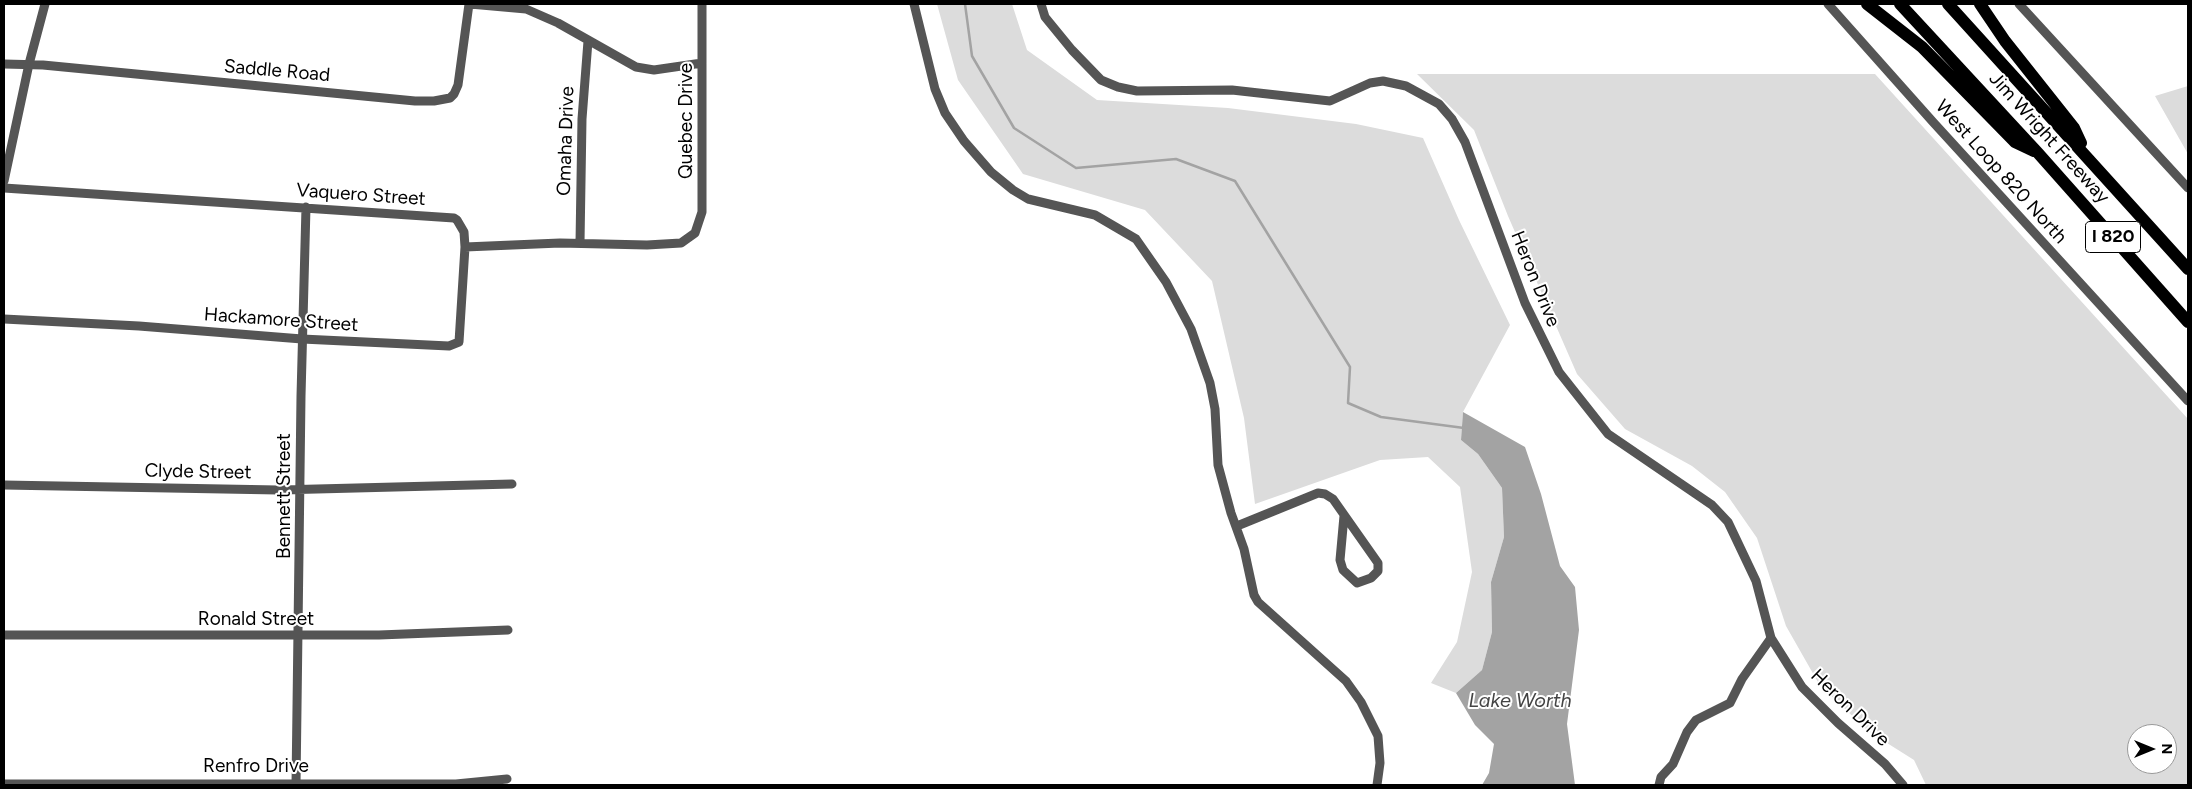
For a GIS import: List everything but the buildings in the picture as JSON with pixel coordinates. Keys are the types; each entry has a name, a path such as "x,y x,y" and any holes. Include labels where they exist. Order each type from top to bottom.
{"highway":[{"path":"1867,4 1922,47 2015,142 2038,153"},
{"name":"Jim Wright Freeway","path":"1900,4 2038,153 2188,322"},
{"name":"Jim Wright Freeway","path":"1948,4 2188,269"},
{"path":"1980,4 2004,41 2074,128 2089,158"}],"street":[{"path":"4,181 29,64 45,4"},
{"path":"469,4 526,9 558,22 636,67 654,70 702,63"},
{"name":"Saddle Road","path":"4,64 29,64 415,102 434,102 450,98 458,85 469,4"},
{"name":"Quebec Drive","path":"580,244 647,245 681,243 692,236 698,228 702,212 702,4"},
{"path":"914,4 935,89 945,113 964,141 991,172 1013,190 1028,198 1094,215 1136,239 1166,282 1191,329 1210,383 1215,409 1218,465 1237,526 1254,595 1258,602 1346,681 1361,702 1378,736 1380,764 1377,785"},
{"name":"Heron Drive","path":"1041,4 1045,17 1072,50 1101,80 1118,87 1137,91 1232,90 1330,101 1370,83 1383,81 1406,86 1422,93 1439,104 1452,118 1465,142 1524,303 1559,372 1608,434 1712,505 1728,522 1756,581 1771,638 1802,687 1838,723 1885,764 1903,785"},
{"name":"West Loop 820 North","path":"1828,4 2188,401"},
{"path":"2019,4 2188,188"},
{"name":"Omaha Drive","path":"580,244 582,119 588,40"},
{"name":"Vaquero Street","path":"4,188 454,218 464,232 465,247"},
{"name":"Bennett Street","path":"296,784 302,339 306,207"},
{"path":"465,247 580,244"},
{"name":"Hackamore Street","path":"4,319 302,339 449,346 459,342 465,247"},
{"name":"Clyde Street","path":"4,485 301,490 512,484"},
{"path":"1237,526 1318,493 1326,494 1333,500 1378,563 1378,571 1371,578 1357,583 1344,570 1340,560 1344,516"},
{"name":"Ronald Street","path":"4,635 379,636 508,630"},
{"path":"1659,785 1661,777 1673,764 1687,732 1696,720 1730,703 1742,678 1771,638"},
{"name":"Renfro Drive","path":"4,784 456,784 507,779"}],"shaded area":[{"path":"937,4 1012,4 1027,50 1097,100 1228,108 1356,124 1423,138 1459,220 1510,325 1463,412 1461,440 1478,454 1502,488 1504,537 1491,582 1492,632 1482,670 1456,693 1431,683 1457,642 1472,572 1460,487 1428,457 1380,460 1255,504 1244,418 1212,281 1145,210 1023,174 958,80"},
{"path":"1417,74 1875,74 2188,419 2188,785 1926,785 1914,760 1868,731 1819,684 1786,626 1757,538 1725,492 1692,466 1625,429 1577,374 1508,216 1474,130"},
{"path":"2188,86 2188,154 2155,96"}],"water":[{"name":"Lake Worth","path":"1463,412 1525,447 1541,494 1560,566 1575,587 1579,630 1567,724 1575,785 1482,785 1489,773 1494,744 1475,725 1456,693 1482,670 1492,632 1491,582 1504,537 1502,488 1478,454 1461,440"}],"waterway":[{"path":"965,4 972,56 1014,128 1076,168 1176,159 1235,181 1350,367 1348,403 1381,417 1464,428"}]}
